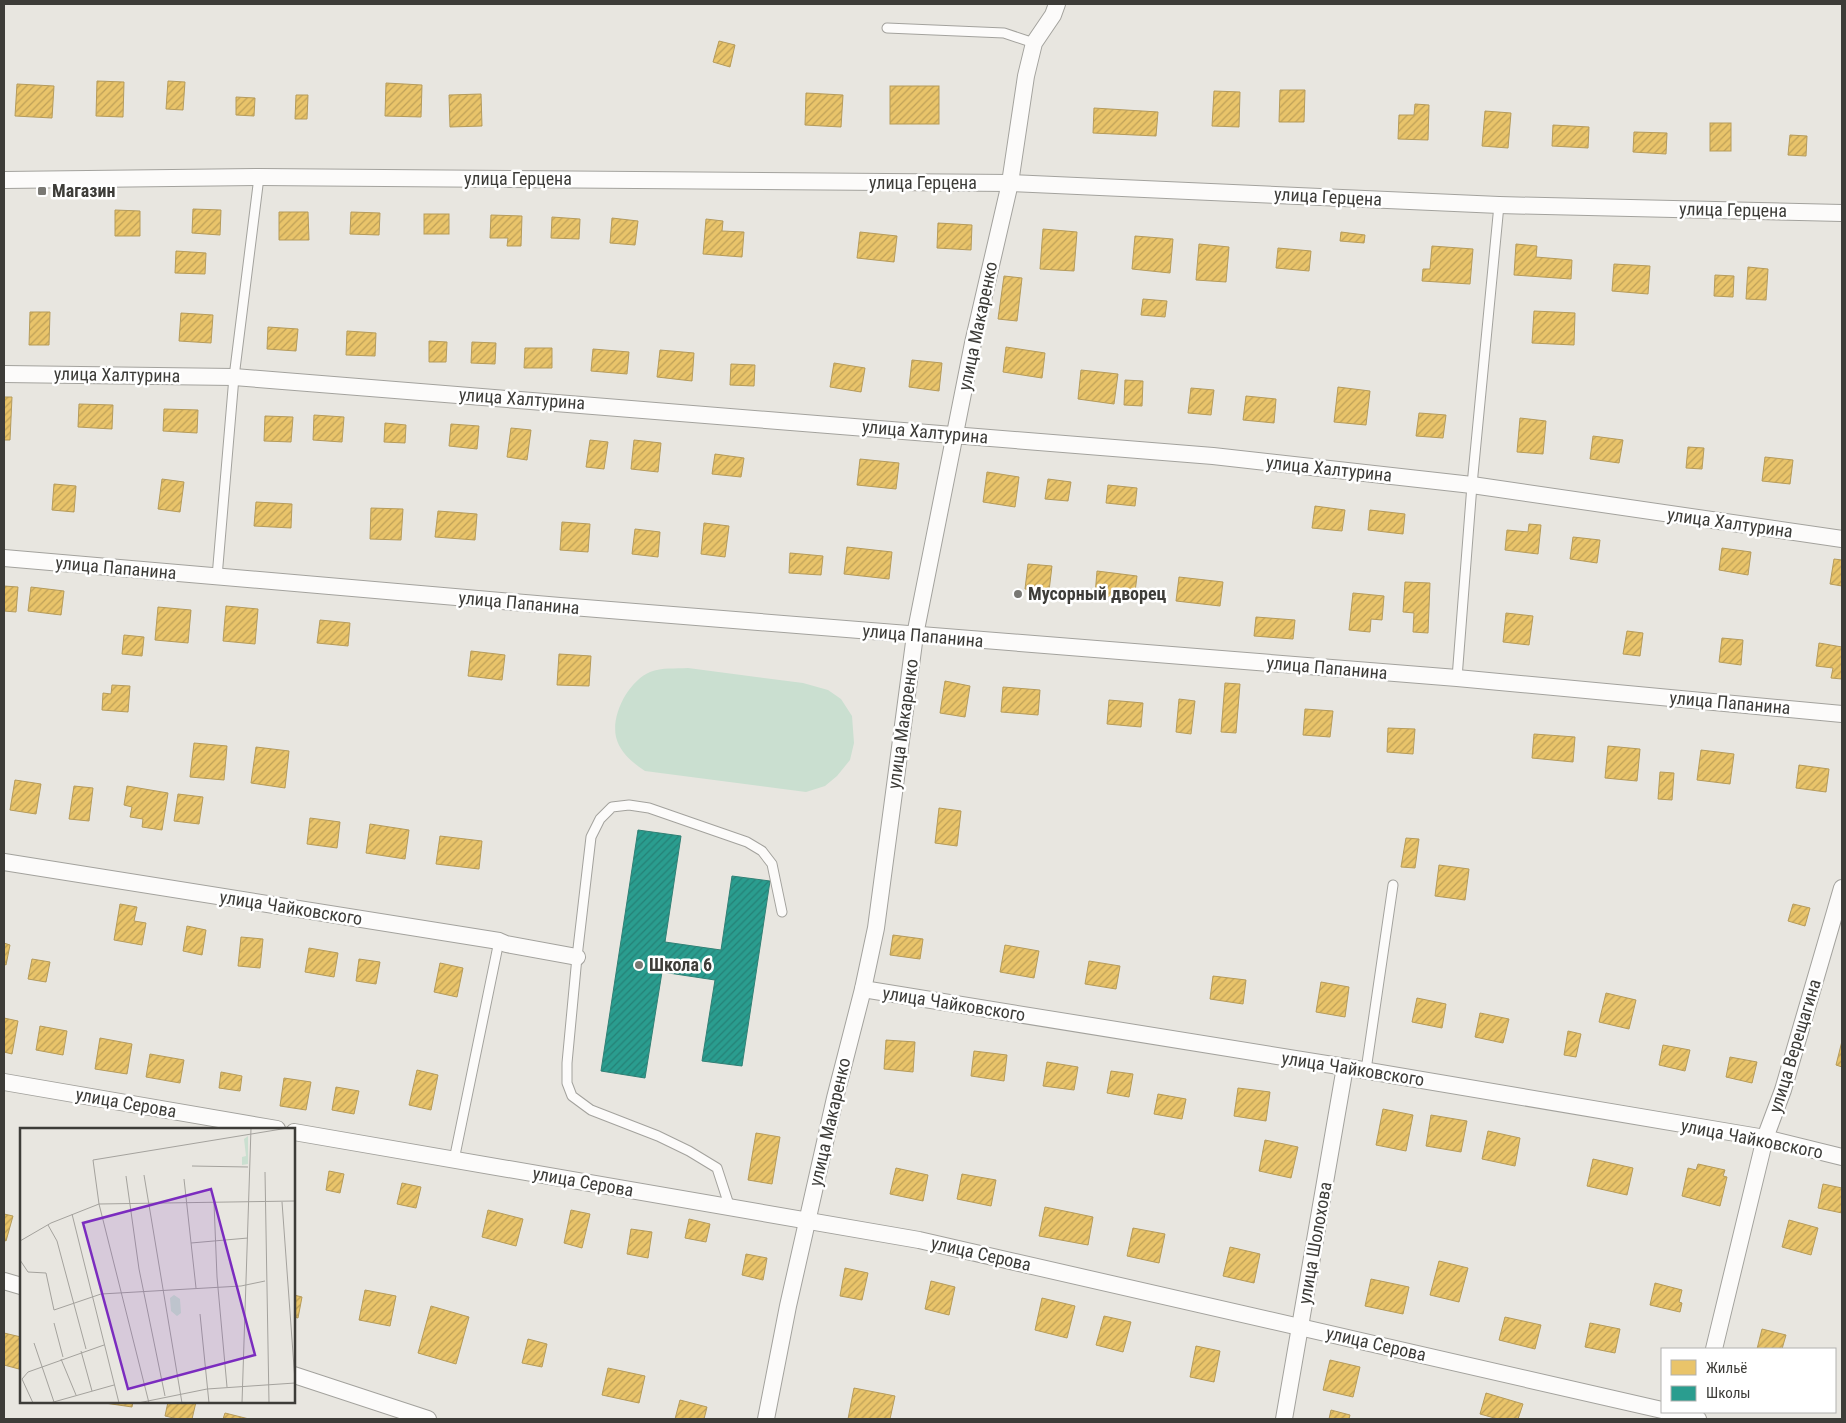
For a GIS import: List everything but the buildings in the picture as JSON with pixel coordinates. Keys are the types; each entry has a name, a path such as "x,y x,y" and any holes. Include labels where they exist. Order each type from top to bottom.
{"street":[{"name":"улица Макаренко","path":"766,1419 788,1306 876,928 915,635 972,343 1010,183 1026,76 1034,43 1053,15 1056,4"},
{"name":"улица Герцена","path":"4,180 259,177 1010,183 1499,205 1842,213"},
{"name":"улица Халтурина","path":"4,374 234,377 1213,456 1472,485 1842,539"},
{"name":"улица Папанина","path":"4,558 915,635 1457,678 1842,714"},
{"name":"улица Чайковского","path":"4,862 500,941 506,944 577,956"},
{"name":"улица Верещагина","path":"1714,1348 1765,1138 1783,1090 1842,888"},
{"name":"улица Чайковского","path":"863,989 1366,1070 1765,1138 1842,1157"},
{"name":"улица Шолохова","path":"1284,1419 1345,1067"},
{"name":"улица Серова","path":"4,1082 271,1128"},
{"name":"улица Серова","path":"295,1132 919,1240 1661,1410"},
{"path":"4,1282 20,1286"},
{"path":"295,1375 428,1419"},
{"path":"1672,1413 1697,1419"}],"lane":[{"path":"887,28 1004,34 1034,43"},
{"path":"216,577 234,377 259,177"},
{"path":"1457,678 1472,485 1499,205"},
{"path":"730,1208 717,1168 689,1151 658,1136 591,1110 572,1096 567,1083 567,1063 577,956 592,837 600,819 612,807 629,805 649,808 747,842 762,851 772,864 782,912"},
{"path":"1366,1070 1393,885"},
{"path":"454,1160 500,941"}],"green space":[{"path":"688,668 803,683 828,690 841,699 852,716 854,743 850,760 837,776 825,786 806,792 645,771 628,757 616,737 616,718 623,699 642,676 650,672 659,669"}],"place":[{"name":"Магазин","path":"42,191"},
{"name":"Мусорный дворец","path":"1018,594"},
{"name":"Школа 6","path":"639,965"}]}
